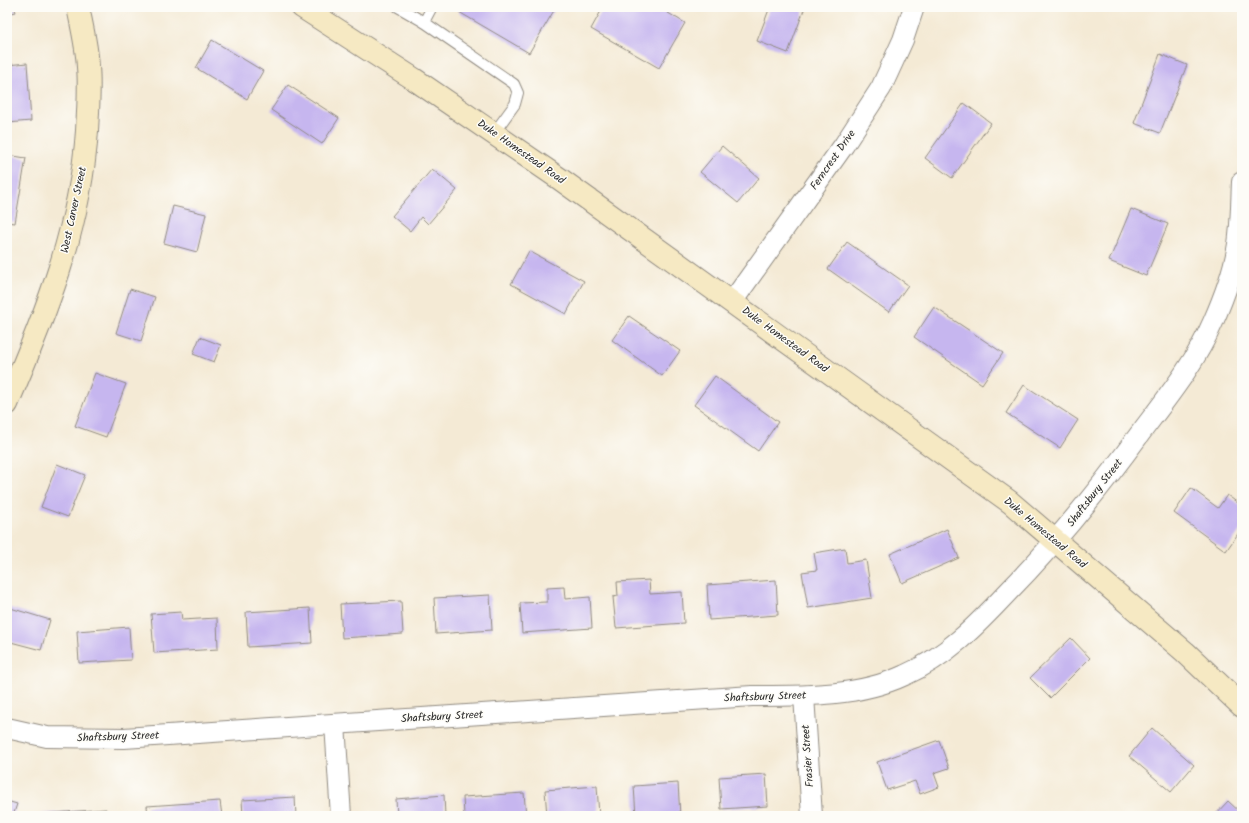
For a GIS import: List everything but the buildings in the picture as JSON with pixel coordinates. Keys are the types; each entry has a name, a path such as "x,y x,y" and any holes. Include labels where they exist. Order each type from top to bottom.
{"street":[{"name":"West Carver Street","path":"7,404 35,338 61,267 72,228 82,183 89,99 88,67 78,7"},
{"name":"Ferncrest Drive","path":"732,302 844,145 881,88 903,40 914,7"},
{"name":"Duke Homestead Road","path":"312,10 494,133 1010,502 1185,652 1242,706"},
{"name":"Shaftsbury Street","path":"7,728 47,737 116,738 752,696 804,696 857,689 904,676 949,650 981,621 1056,541 1097,492 1179,382 1198,352 1222,301 1234,264 1238,244 1242,182"},
{"name":"Frasier Street","path":"804,696 812,816"},
{"path":"335,724 340,816"}],"lane":[{"path":"398,7 424,22 514,84 518,93 515,104 494,133"},
{"path":"424,22 432,7"}]}
